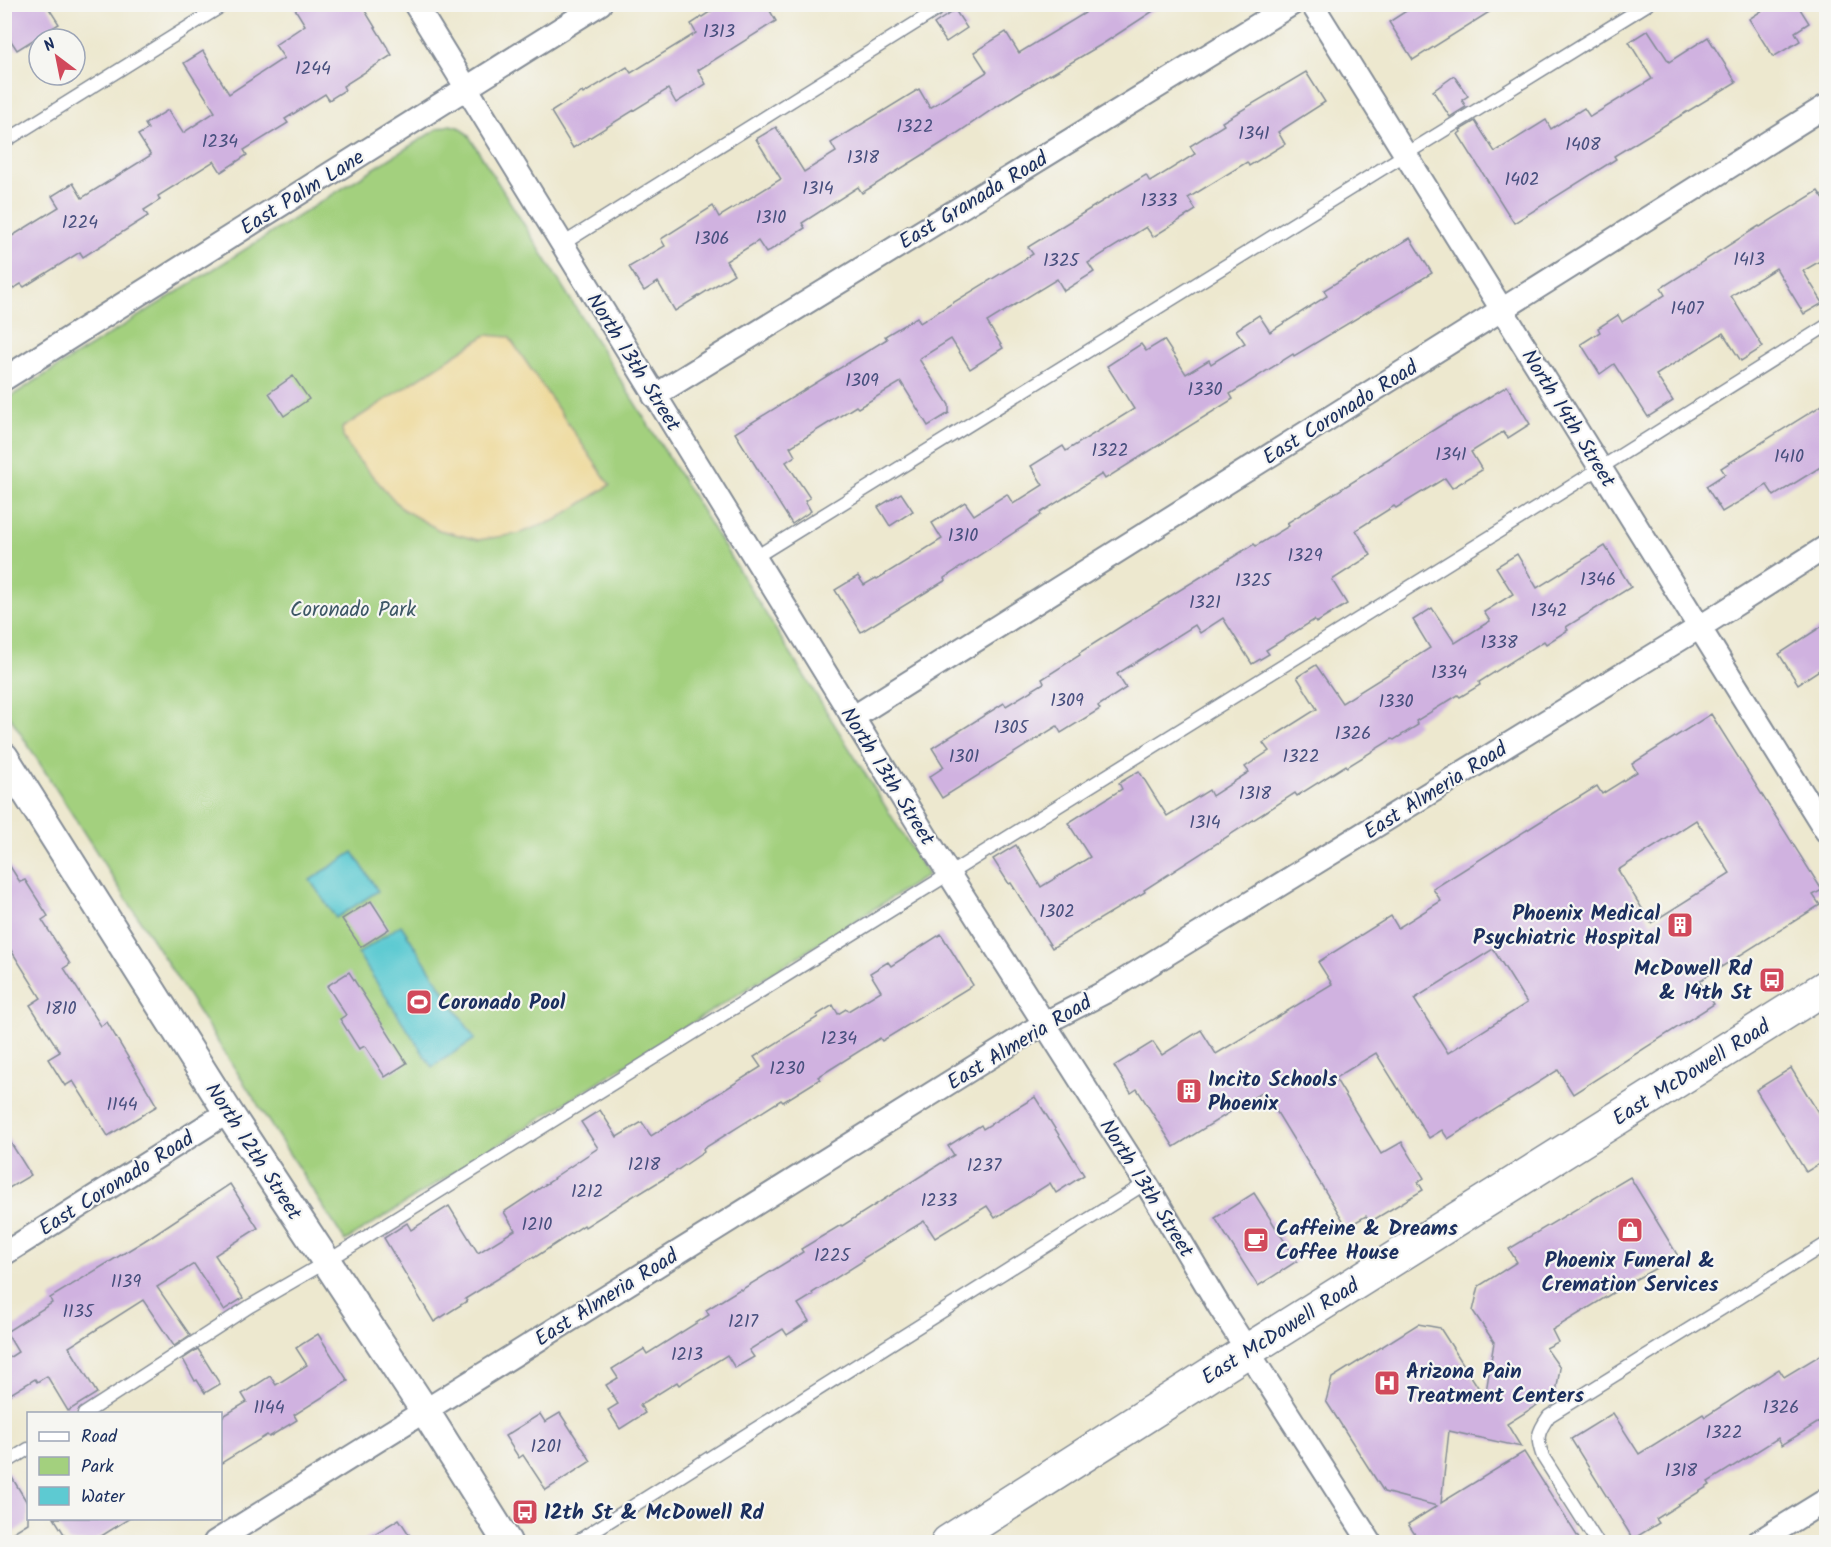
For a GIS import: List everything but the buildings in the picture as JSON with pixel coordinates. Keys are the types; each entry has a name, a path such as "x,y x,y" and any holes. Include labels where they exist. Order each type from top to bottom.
{"main road":[{"name":"East McDowell Road","path":"948,1542 1827,987"}],"street":[{"name":"North 13th Street","path":"415,4 852,718 1370,1542"},
{"name":"East Palm Lane","path":"4,379 600,4"},
{"name":"East Granada Road","path":"654,396 1292,4"},
{"name":"North 14th Street","path":"1312,4 1827,831"},
{"name":"East Coronado Road","path":"852,718 1827,106"},
{"name":"East Almeria Road","path":"215,1542 1043,1024 1105,992 1700,627 1827,546"},
{"name":"North 12th Street","path":"4,757 228,1112 425,1411 507,1542"},
{"name":"East Coronado Road","path":"4,1254 228,1112"},
{"path":"1758,1542 1827,1500"}],"lane":[{"path":"4,142 225,4"},
{"path":"561,245 946,4"},
{"path":"754,558 1648,4"},
{"path":"86,1412 250,1306 326,1262 1827,326"},
{"path":"576,1542 1146,1183"},
{"path":"1597,1542 1540,1450 1539,1429 1549,1416 1827,1244"},
{"path":"4,1464 27,1450"}],"green space":[{"name":"Coronado Park","path":"450,125 461,128 469,136 928,875 345,1241 5,709 5,400 437,129"}],"sand":[{"path":"486,335 509,337 610,485 556,520 517,534 478,540 439,530 402,509 354,455 343,437 342,428"}],"water":[{"path":"353,852 378,891 336,918 310,880"},
{"path":"401,925 475,1039 432,1067 358,954"}],"place":[{"name":"Phoenix Medical Psychiatric Hospital","path":"1680,925"},
{"name":"McDowell Rd & 14th St","path":"1772,980"},
{"name":"Coronado Pool","path":"419,1002"},
{"name":"Incito Schools Phoenix","path":"1189,1091"},
{"name":"Phoenix Funeral & Cremation Services","path":"1630,1230"},
{"name":"Caffeine & Dreams Coffee House","path":"1256,1240"},
{"name":"Arizona Pain Treatment Centers","path":"1387,1383"},
{"name":"12th St & McDowell Rd","path":"525,1512"}]}
